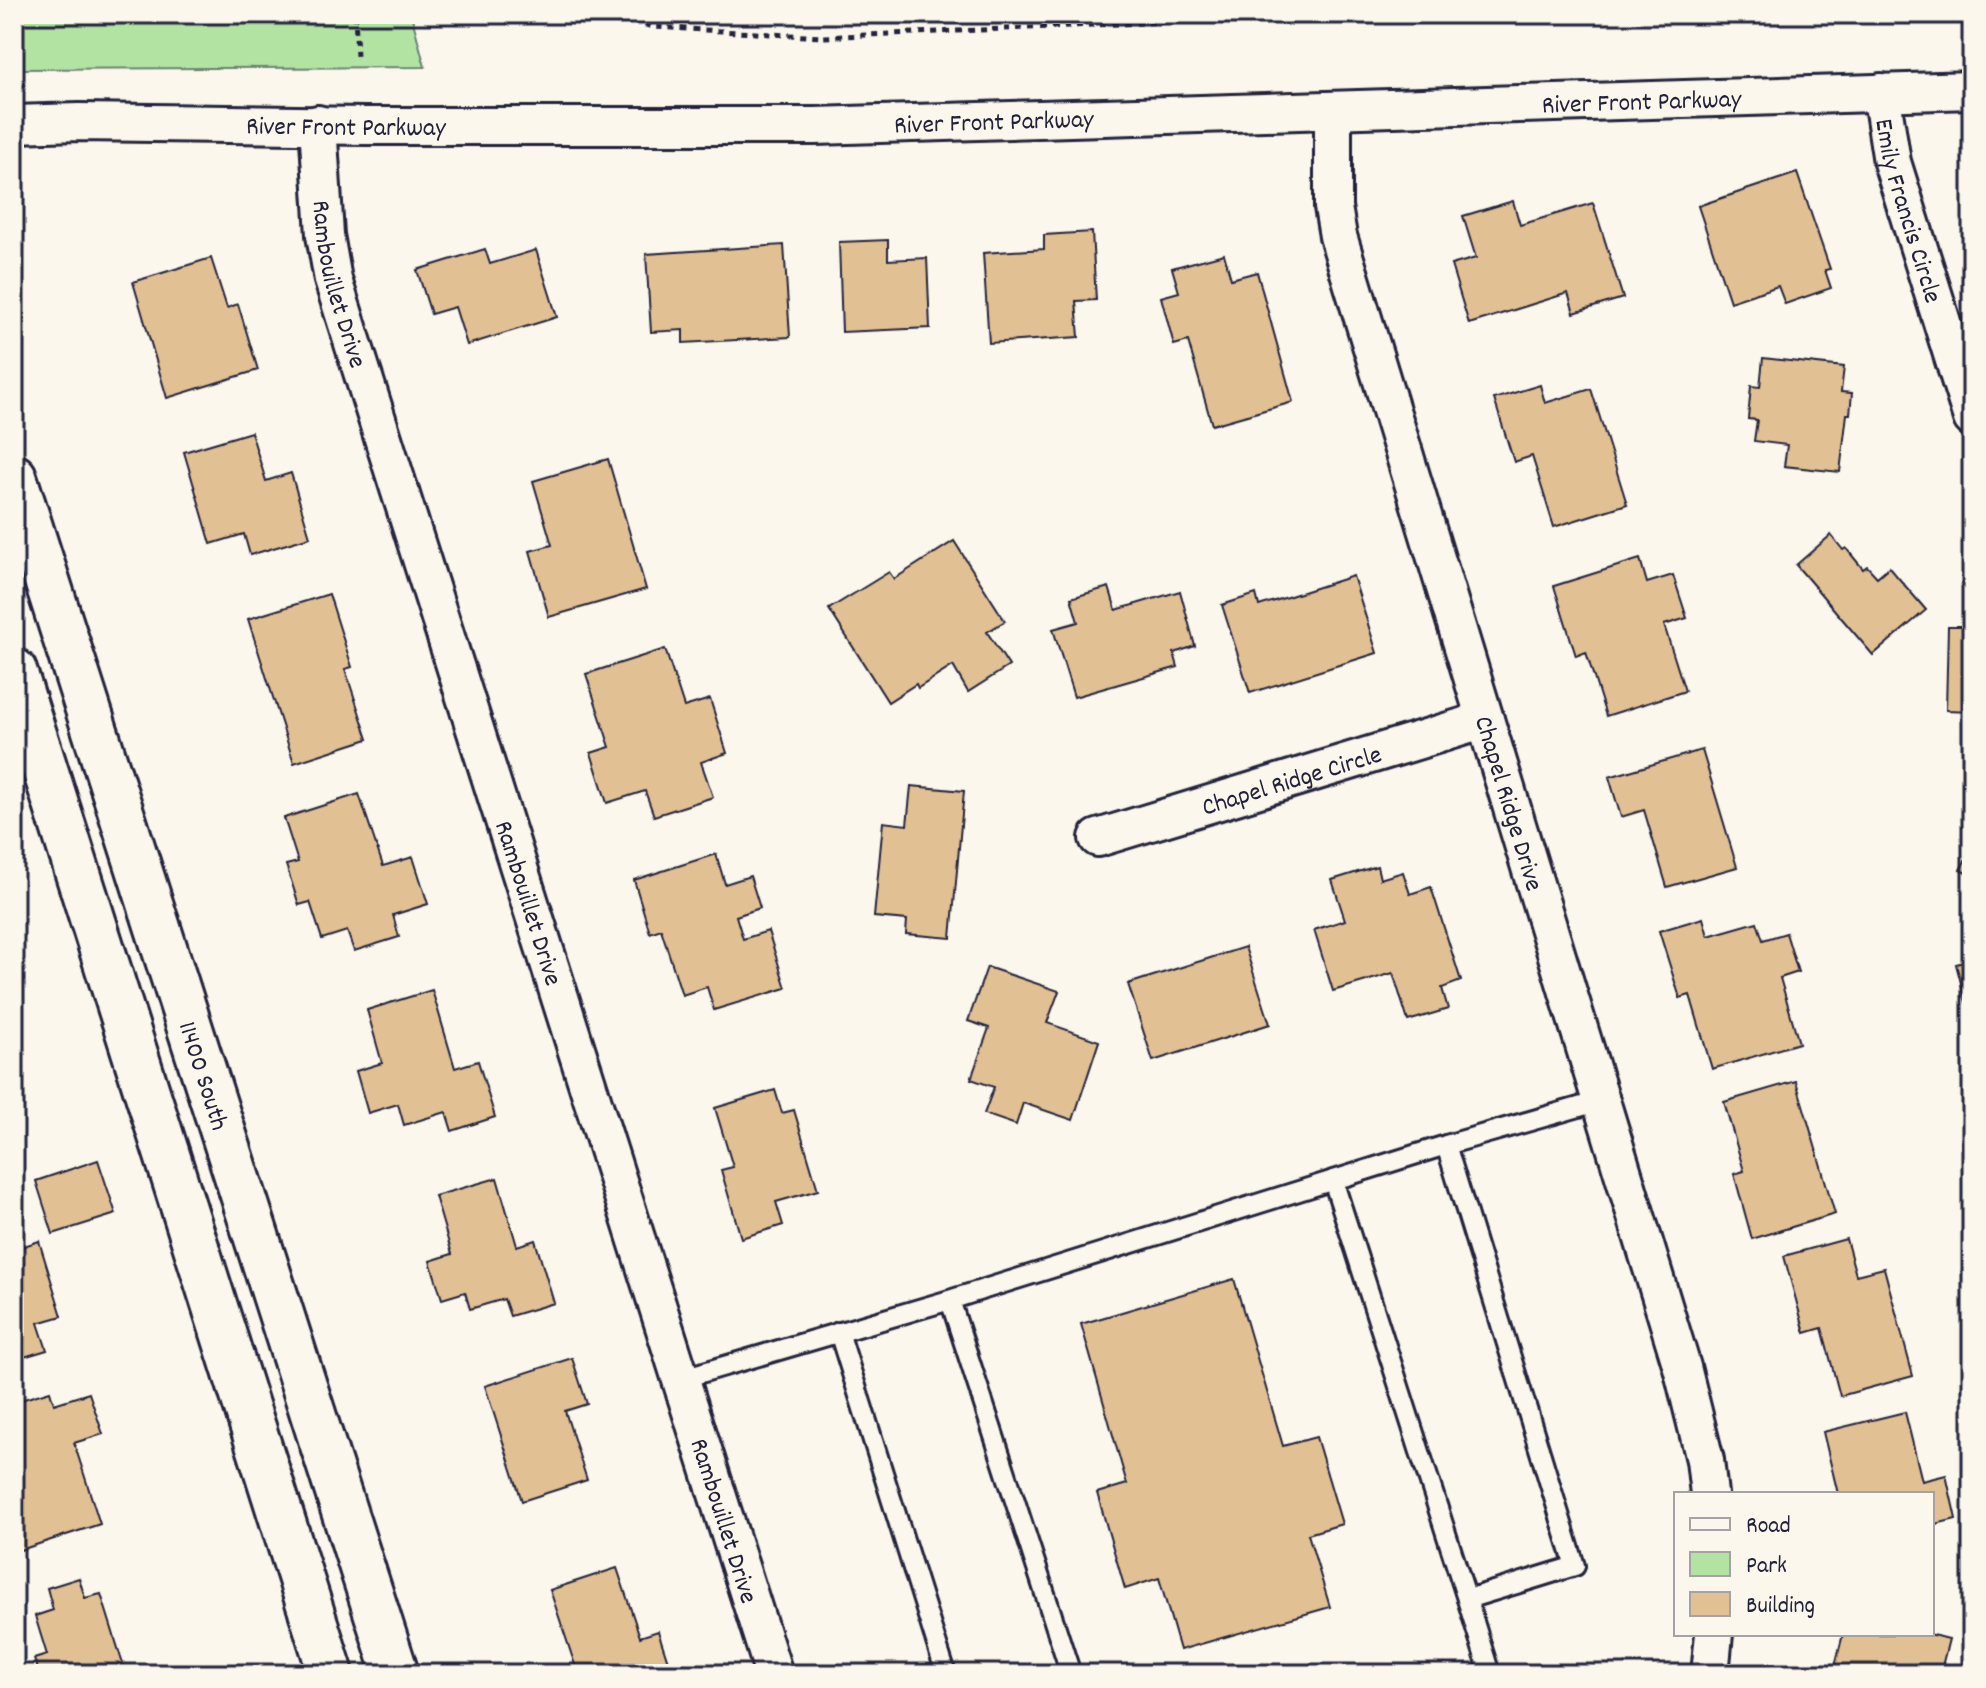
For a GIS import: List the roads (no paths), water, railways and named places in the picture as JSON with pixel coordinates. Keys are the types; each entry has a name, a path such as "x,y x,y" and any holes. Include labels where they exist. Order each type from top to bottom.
{"main road":[{"name":"11400 South","path":"14,477 396,1674"},
{"path":"14,671 331,1674"}],"street":[{"name":"River Front Parkway","path":"14,124 815,126 1972,90"},
{"name":"Emily Francis Circle","path":"1881,92 1892,162 1972,418"},
{"name":"Chapel Ridge Drive","path":"1333,111 1333,207 1338,236 1682,1367 1705,1460 1709,1492"},
{"name":"Rambouillet Drive","path":"318,124 325,235 333,280 774,1674"},
{"name":"Chapel Ridge Circle","path":"1098,838 1485,720"},
{"path":"1710,1674 1714,1636"}],"lane":[{"path":"680,1379 950,1300 1446,1145 1600,1101"},
{"path":"1446,1145 1575,1566 1467,1599"},
{"path":"1333,1180 1490,1674"},
{"path":"950,1300 1071,1674"},
{"path":"839,1332 946,1674"}]}
